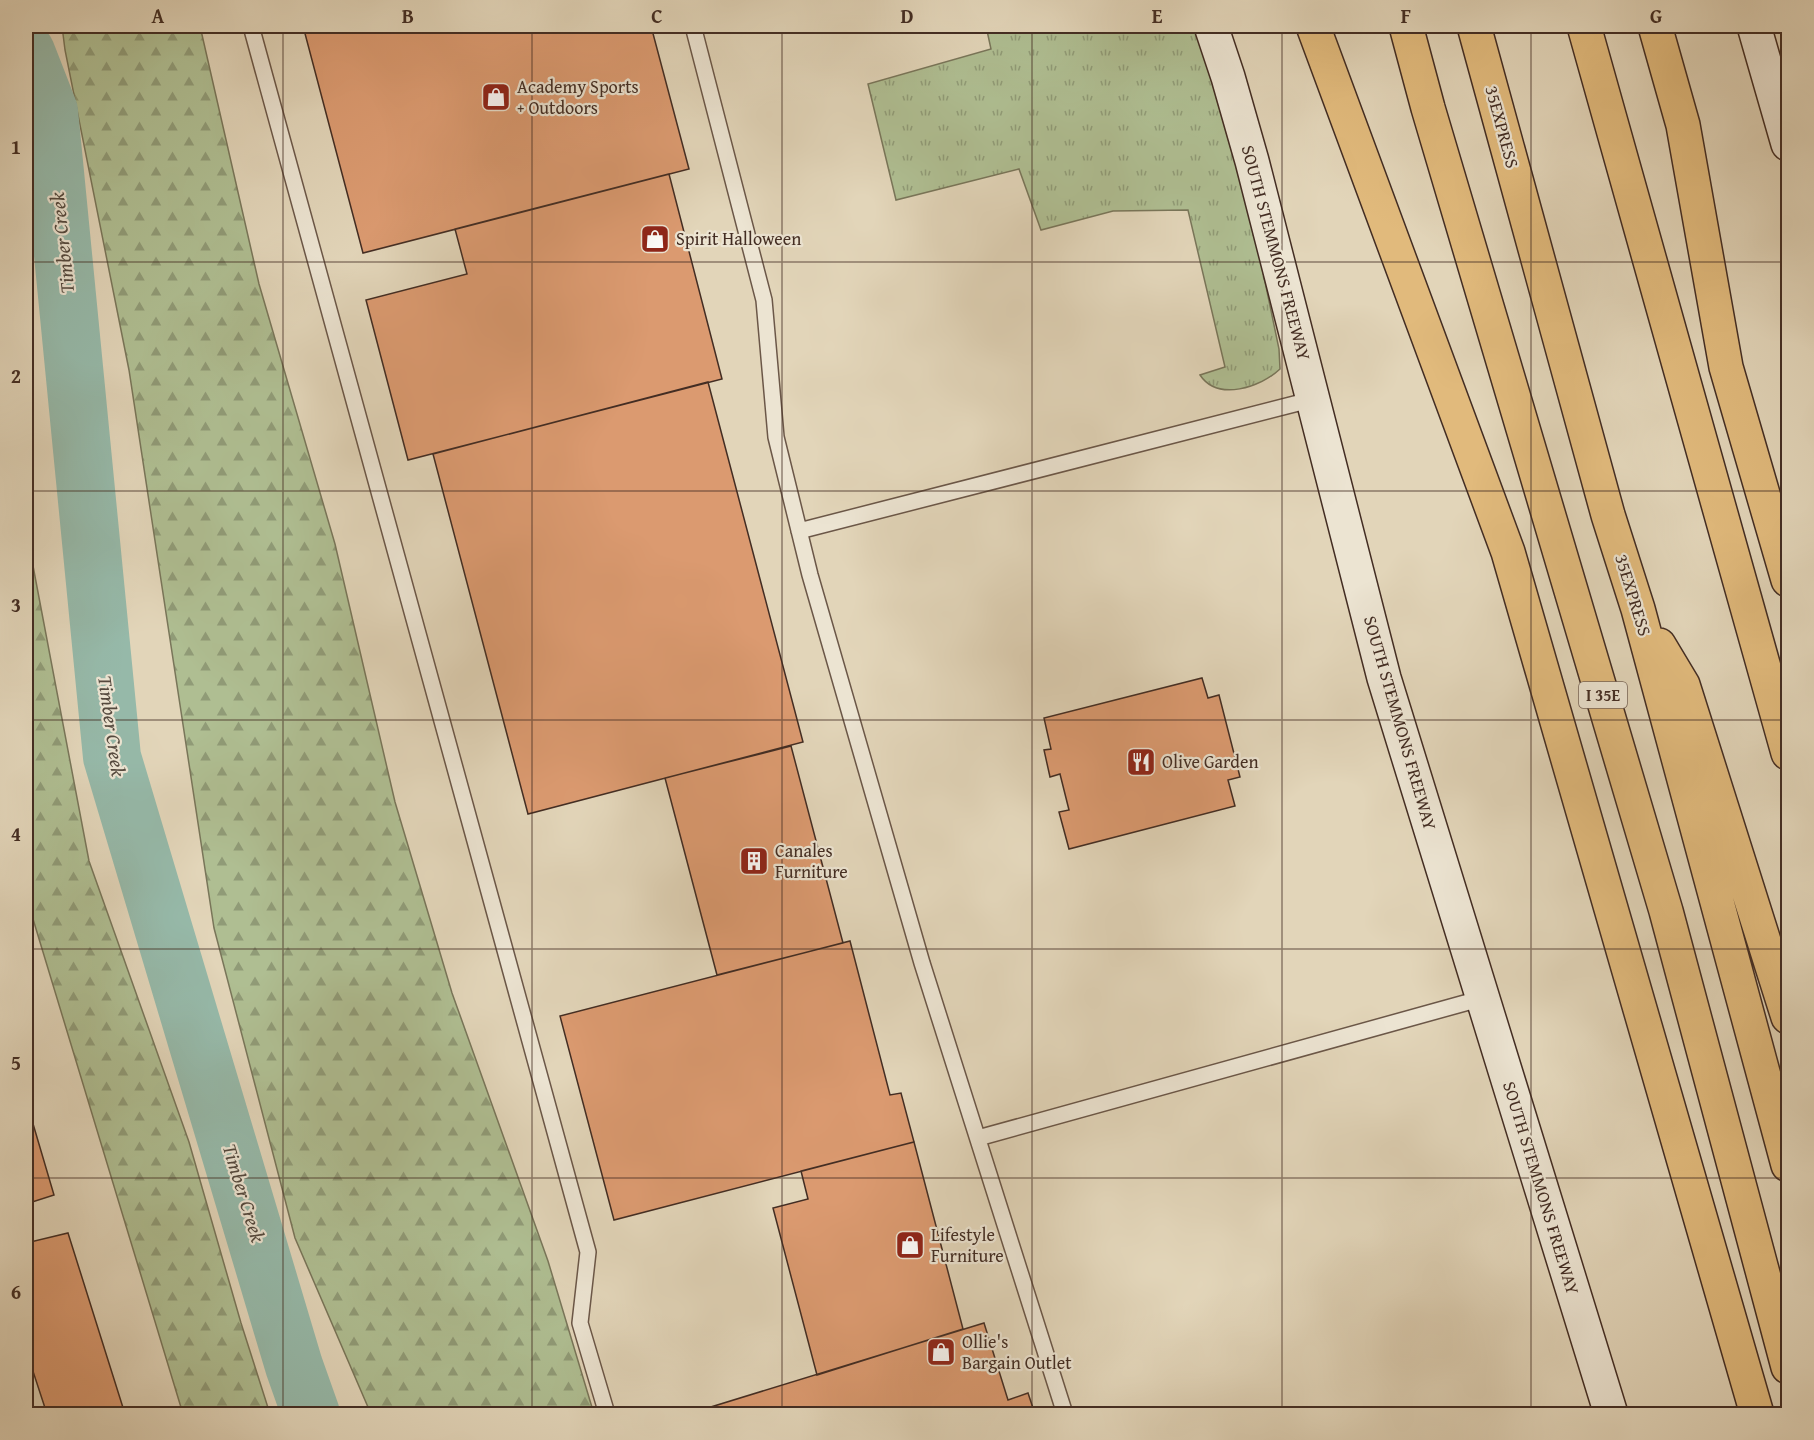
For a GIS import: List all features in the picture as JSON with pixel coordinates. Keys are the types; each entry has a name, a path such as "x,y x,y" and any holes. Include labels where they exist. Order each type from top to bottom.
{"highway":[{"path":"1313,26 1508,552 1757,1414"},
{"name":"I 35E","path":"1406,26 1431,119 1666,911 1788,1367"},
{"name":"35EXPRESS","path":"1474,26 1608,515 1638,609 1788,1166"},
{"path":"1584,26 1788,753"},
{"path":"1655,26 1683,124 1726,367 1788,580"},
{"path":"1638,609 1683,685 1788,1017"}],"main road":[{"name":"SOUTH STEMMONS FREEWAY","path":"1211,26 1252,161 1384,678 1611,1414"},
{"path":"1754,26 1788,144"}],"lane":[{"path":"251,26 588,1252 580,1323 607,1414"},
{"path":"693,26 764,300 776,437 810,575 922,963 1065,1414"},
{"path":"799,531 1314,399"},
{"path":"978,1138 1483,998"}],"green space":[{"path":"62,26 200,26 259,284 335,544 395,802 452,993 548,1261 594,1414 371,1414 295,1238 214,928 129,370"},
{"path":"986,26 1196,26 1254,229 1279,349 1280,369 1272,376 1251,386 1228,390 1217,388 1200,375 1225,367 1188,210 1113,211 1041,230 1019,169 896,200 868,84 991,49"},
{"path":"26,529 89,861 189,1142 241,1323 270,1414 183,1414 33,919 26,891"}],"building":[{"name":"Academy Sports + Outdoors","path":"303,26 651,26 689,169 363,253"},
{"path":"669,174 722,379 408,460 366,300 467,274 455,229"},
{"path":"708,382 803,742 528,814 433,454"},
{"name":"Olive Garden","path":"1202,678 1208,698 1219,695 1240,777 1228,780 1235,806 1069,849 1059,812 1069,810 1060,774 1050,777 1044,750 1051,749 1044,718"},
{"name":"Canales Furniture","path":"791,746 843,943 717,975 665,778"},
{"path":"850,941 890,1095 901,1093 914,1142 614,1220 560,1016"},
{"path":"26,1100 54,1195 26,1204"},
{"path":"914,1142 963,1329 817,1375 773,1208 808,1199 801,1171"},
{"path":"68,1233 125,1414 47,1414 26,1350 26,1243"},
{"name":"Ollie's Bargain Outlet","path":"984,1323 1008,1400 1028,1393 1035,1414 688,1414"}],"waterway":[{"name":"Timber Creek","path":"26,52 49,111 112,757 294,1366 311,1414"}],"place":[{"name":"Academy Sports + Outdoors","path":"496,97"},
{"name":"Spirit Halloween","path":"655,239"},
{"name":"Olive Garden","path":"1141,762"},
{"name":"Canales Furniture","path":"754,861"},
{"name":"Lifestyle Furniture","path":"910,1245"},
{"name":"Ollie's Bargain Outlet","path":"941,1352"}]}
